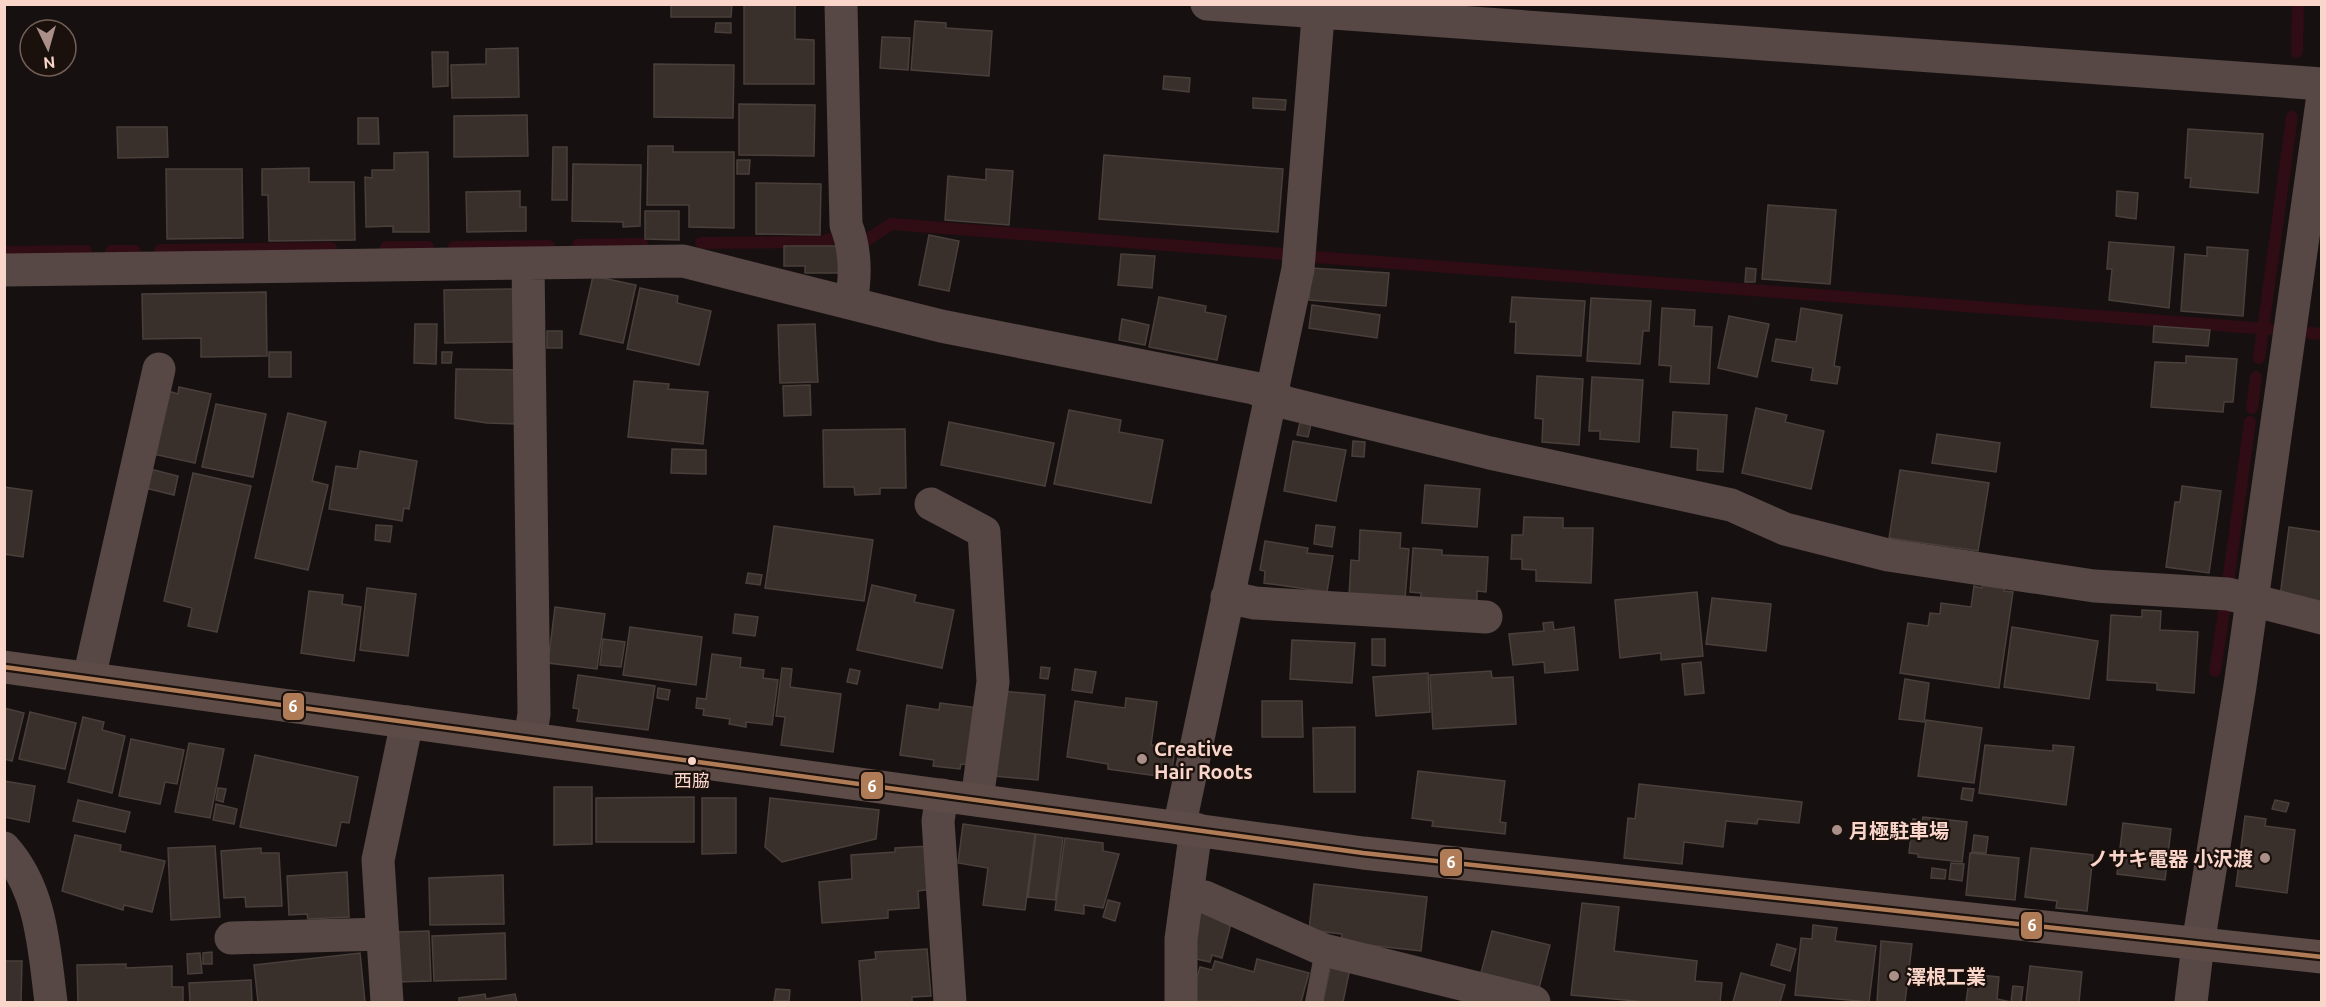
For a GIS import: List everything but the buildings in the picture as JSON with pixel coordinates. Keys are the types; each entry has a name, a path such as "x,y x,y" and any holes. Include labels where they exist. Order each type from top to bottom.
{"main road":[{"path":"4,667 1364,853 2322,957"}],"street":[{"path":"841,4 846,225 854,244 854,287 851,303"},
{"path":"1207,4 1319,8 2322,84"},
{"path":"1181,1002 1181,939 1187,894 1188,829 1227,597 1298,269 1319,8"},
{"path":"2191,1002 2252,600 2322,102"},
{"path":"4,270 683,261 941,326 1254,388 1287,403 1479,450 1731,505 1785,529 1888,555 2094,586 2229,594 2322,618"},
{"path":"528,263 534,714 530,738"},
{"path":"90,678 159,369"},
{"path":"932,504 984,532 993,682 977,800"},
{"path":"1227,597 1255,603 1486,617"},
{"path":"387,1002 378,860 407,722"},
{"path":"942,795 938,821 950,1002"},
{"path":"4,848 19,864 31,889 41,930 51,1002"},
{"path":"1187,894 1205,897 1324,951 1534,1002"},
{"path":"231,938 383,934"}],"lane":[{"path":"1314,1002 1324,951"}],"waterway":[{"path":"2297,52 2298,4"},
{"path":"2259,358 2292,117"},
{"path":"864,242 891,224 1284,254"},
{"path":"701,243 828,242 828,239"},
{"path":"578,245 642,244"},
{"path":"454,247 549,246"},
{"path":"386,247 428,247"},
{"path":"160,250 331,248"},
{"path":"4,252 86,251"},
{"path":"111,251 135,251"},
{"path":"1314,257 2269,329"},
{"path":"2310,333 2322,334"},
{"path":"2252,408 2256,377"},
{"path":"2228,582 2250,422"},
{"path":"2215,671 2225,605"}],"transit line":[{"name":"6","path":"4,667 1363,853 2322,957"}],"place":[{"name":"Creative Hair Roots","path":"1142,759"},
{"name":"西脇","path":"692,761"},
{"name":"月極駐車場","path":"1837,830"},
{"name":"ノサキ電器 小沢渡","path":"2265,858"},
{"name":"澤根工業","path":"1894,976"}]}
